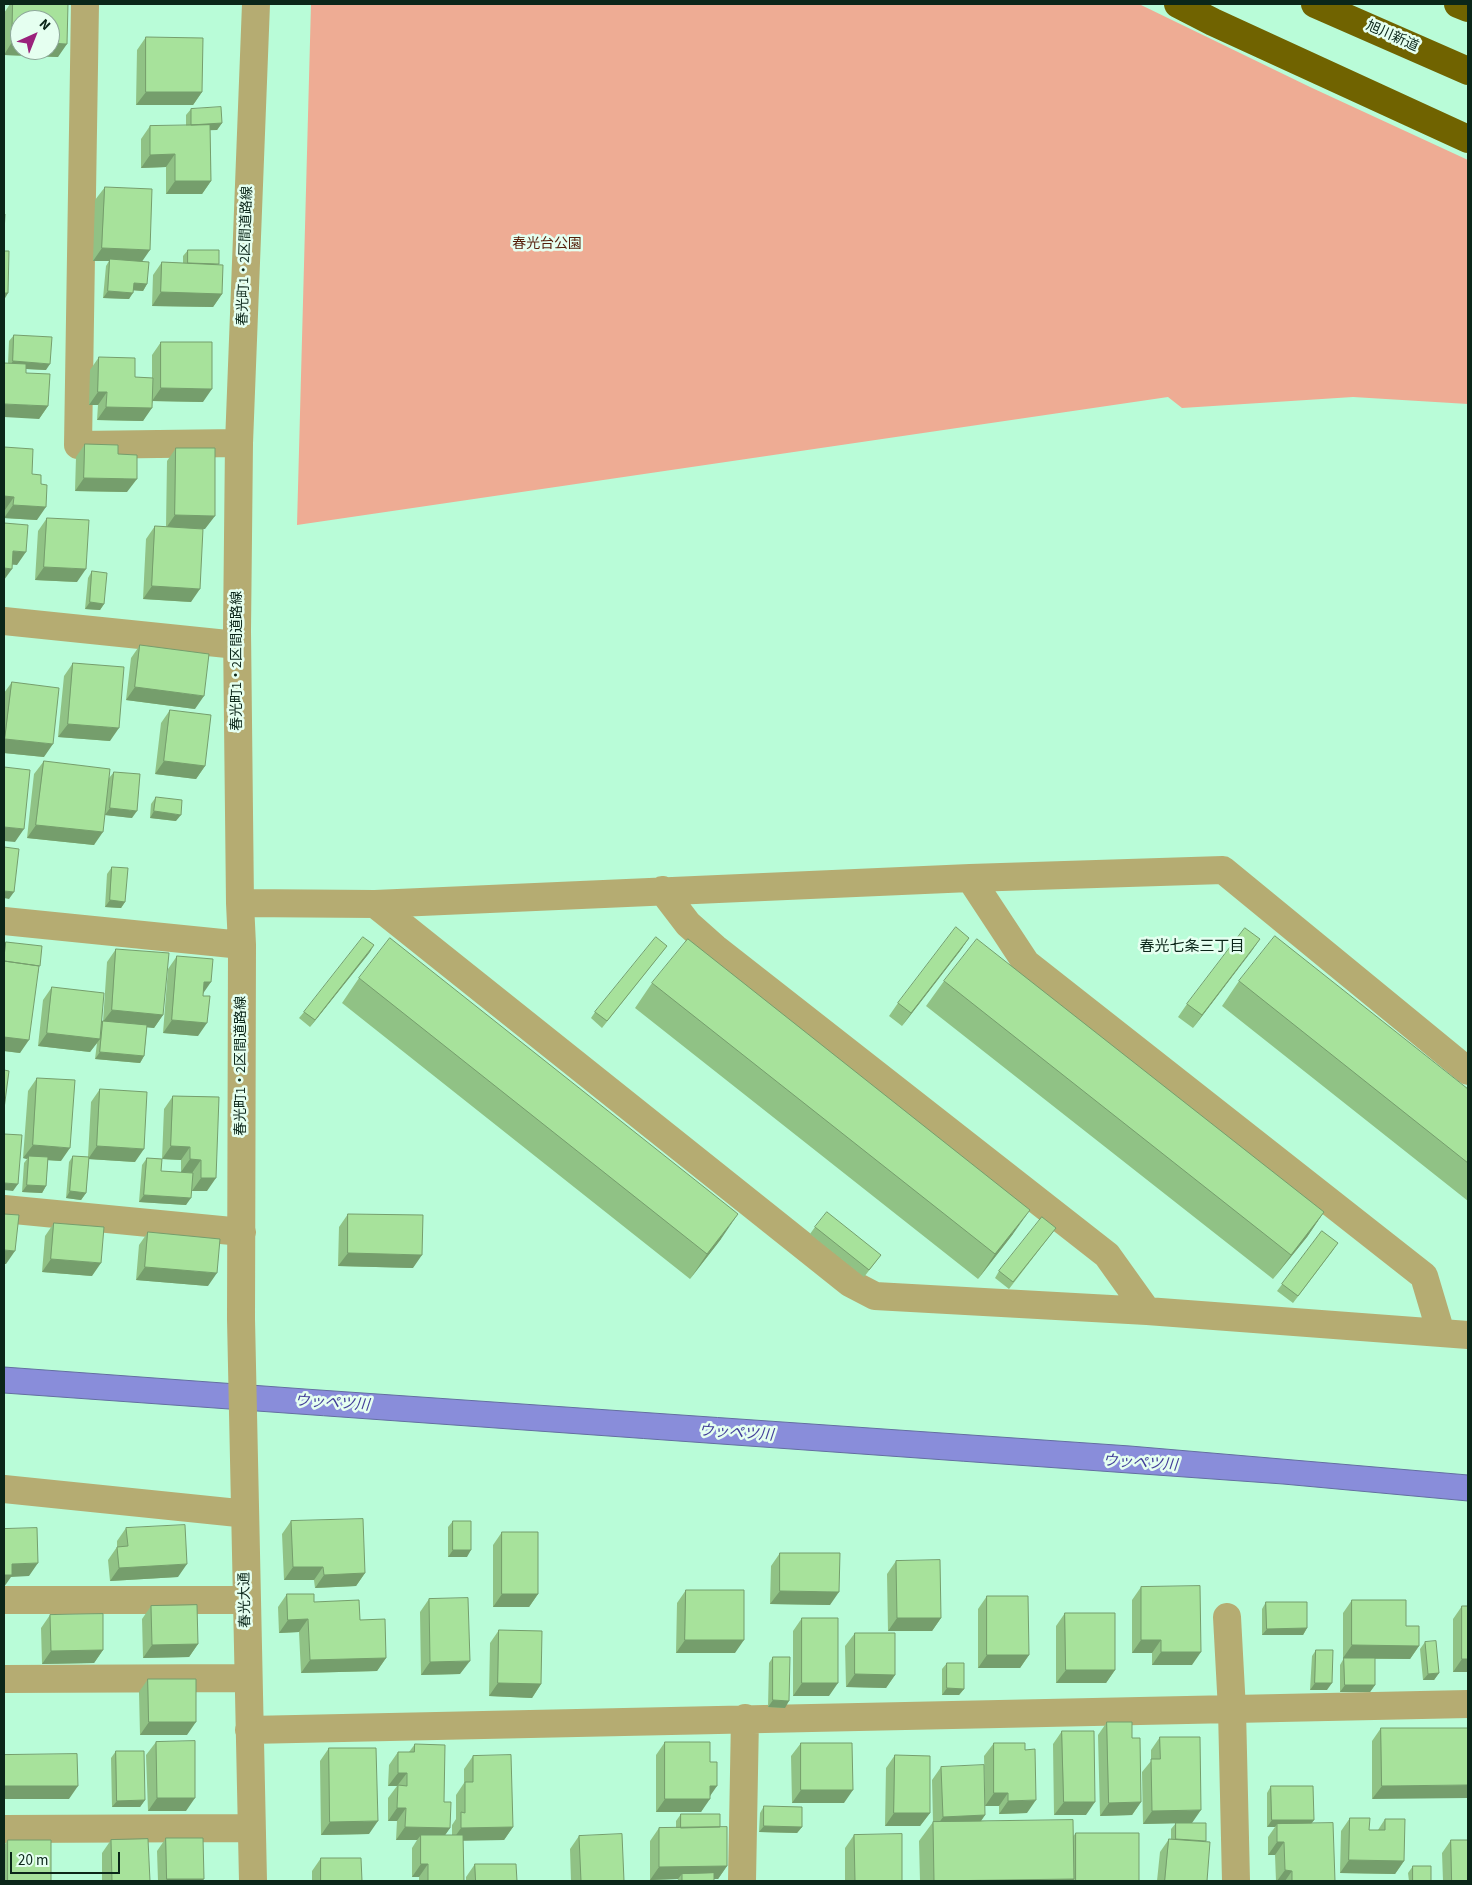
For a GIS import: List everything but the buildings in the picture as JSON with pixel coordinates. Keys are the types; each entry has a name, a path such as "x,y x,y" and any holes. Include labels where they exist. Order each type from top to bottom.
{"highway":[{"path":"1178,4 1213,22 1468,139"},
{"name":"旭川新道","path":"1315,4 1468,71"},
{"path":"1458,4 1468,8"}],"street":[{"path":"85,4 78,445 239,443"},
{"name":"春光町1・2区間道路線","path":"241,1319 242,945 237,645 239,443 256,4"},
{"path":"4,621 237,645"},
{"path":"240,903 375,904 662,890 1223,870 1468,1071"},
{"path":"970,878 1026,963 1424,1276 1441,1333"},
{"path":"662,890 688,924 715,948 1107,1255 1147,1311"},
{"path":"375,904 850,1283 875,1296 1147,1311 1468,1335"},
{"path":"4,921 242,945"},
{"path":"4,1209 242,1232"},
{"name":"春光大通","path":"241,1319 253,1881"},
{"path":"4,1489 238,1513 244,1512"},
{"path":"4,1600 246,1600"},
{"path":"1227,1617 1232,1710 1236,1881"},
{"path":"4,1679 248,1678"},
{"path":"249,1730 1468,1704"},
{"path":"742,1881 745,1718"},
{"path":"4,1829 251,1828"}],"green space":[{"name":"春光台公園","path":"311,4 1139,4 1310,87 1468,160 1468,404 1353,397 1182,408 1168,397 297,525"}],"water":[{"name":"ウッペツ川","path":"4,1367 1130,1446 1468,1475 1468,1501 1283,1484 4,1393"}],"district":[{"name":"春光七条三丁目","path":"1192,948"}]}
